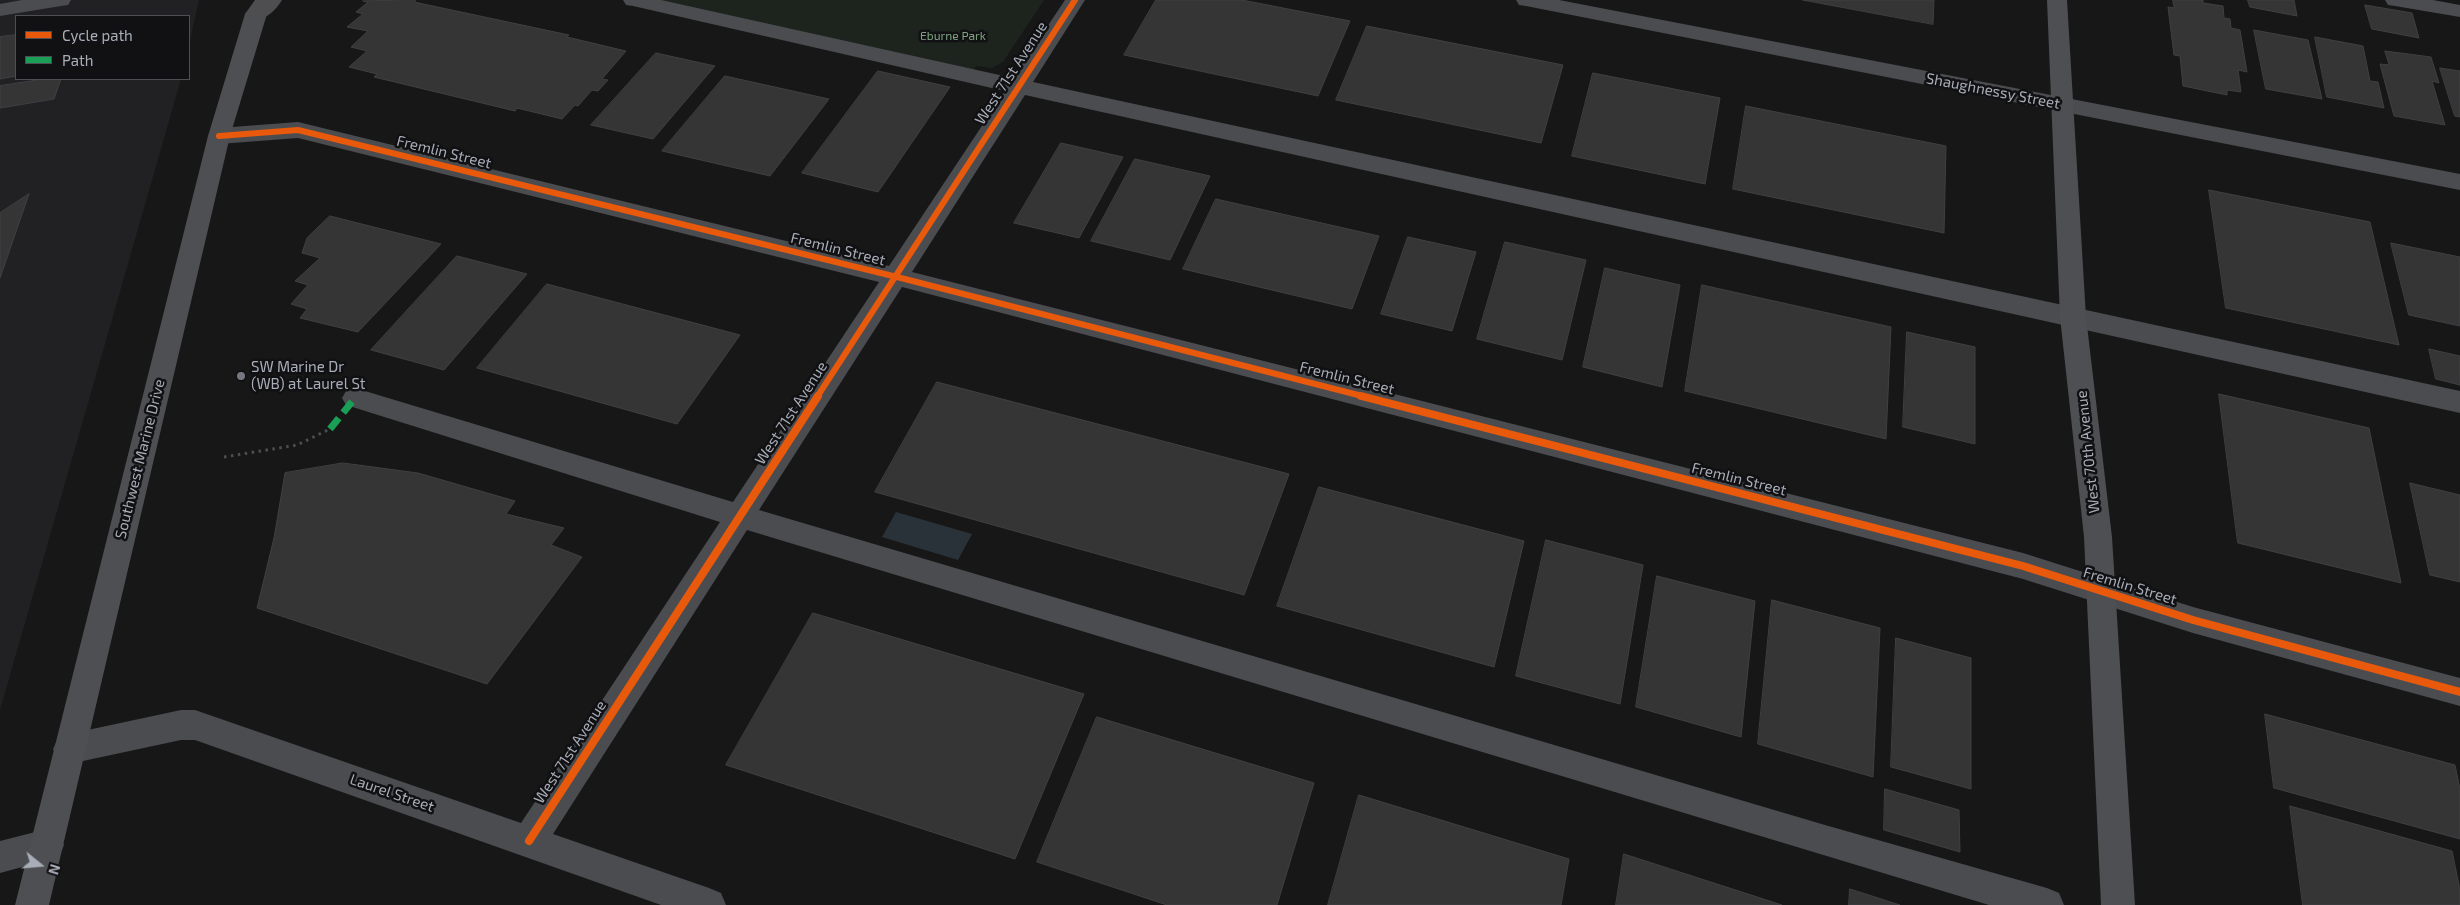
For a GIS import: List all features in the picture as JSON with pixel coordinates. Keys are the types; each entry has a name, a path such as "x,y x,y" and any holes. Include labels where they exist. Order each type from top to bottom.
{"main road":[{"name":"West 70th Avenue","path":"2057,0 2073,317 2098,537 2118,905"},
{"name":"Southwest Marine Drive","path":"32,905 219,136 261,4"}],"street":[{"path":"0,10 62,0"},
{"path":"632,0 1018,87 2460,402"},
{"name":"West 71st Avenue","path":"529,841 739,516 897,277 1075,0"},
{"name":"Shaughnessy Street","path":"1526,0 2460,182"},
{"path":"2395,0 2460,11"},
{"name":"Fremlin Street","path":"219,136 298,130 897,277 2024,566 2193,620 2460,692"},
{"path":"355,398 739,516 1806,835 2047,905"},
{"name":"Laurel Street","path":"69,749 181,725 195,725 709,905"},
{"path":"0,857 47,845"}],"path":[{"path":"224,457 297,445 330,429"}],"shaded area":[{"path":"0,0 199,0 190,40 190,15 15,15 15,80 181,80 0,710"},
{"path":"896,512 972,534 958,560 882,537"}],"green space":[{"name":"Eburne Park","path":"633,0 1044,0 1003,62 992,68 976,66 970,77"}],"building":[{"path":"416,0 414,2 569,35 567,37 626,51 602,79 608,80 598,91 592,90 578,106 575,105 562,119 517,108 515,111 374,77 377,74 349,67 367,51 351,47 368,31 347,27 363,14 356,12 368,2 363,1"},
{"path":"1156,0 1242,0 1350,21 1318,96 1124,55"},
{"path":"1803,0 1934,0 1933,24"},
{"path":"2173,0 2203,0 2203,3 2223,6 2224,18 2230,19 2231,28 2240,30 2247,72 2238,70 2241,92 2227,90 2227,95 2183,86 2180,56 2174,55 2168,7 2174,8"},
{"path":"2248,0 2294,0 2297,16 2250,7"},
{"path":"2365,5 2412,13 2419,38 2372,29"},
{"path":"1367,26 1563,65 1541,143 1336,100"},
{"path":"2254,30 2308,40 2322,99 2266,89"},
{"path":"15,35 15,76 0,79 0,37"},
{"path":"2315,37 2363,46 2370,81 2378,82 2384,108 2327,97"},
{"path":"2385,51 2431,57 2439,83 2432,81 2445,125 2394,116 2380,64 2389,65"},
{"path":"656,53 715,66 653,139 591,125"},
{"path":"2440,68 2460,71 2460,117 2455,116"},
{"path":"878,71 950,87 878,192 802,173"},
{"path":"1593,73 1720,98 1705,184 1572,156"},
{"path":"725,76 829,99 770,176 662,151"},
{"path":"38,80 61,80 54,99 0,108 0,86"},
{"path":"1746,106 1946,146 1944,233 1733,189"},
{"path":"1061,143 1123,157 1079,238 1014,223"},
{"path":"1135,159 1210,176 1170,260 1091,241"},
{"path":"2209,190 2370,222 2399,345 2226,308"},
{"path":"29,194 0,278 0,213"},
{"path":"1216,199 1379,236 1352,309 1183,269"},
{"path":"330,216 441,244 358,332 300,318 307,309 291,304 308,285 295,281 320,258 302,253 307,238"},
{"path":"1408,237 1476,252 1452,331 1381,314"},
{"path":"1505,242 1586,260 1562,360 1477,339"},
{"path":"2391,243 2460,257 2460,326 2409,315"},
{"path":"457,256 527,274 444,370 371,350"},
{"path":"1605,268 1680,285 1662,387 1583,367"},
{"path":"547,284 740,335 677,424 477,368"},
{"path":"1702,285 1891,327 1886,439 1685,391"},
{"path":"1907,332 1975,347 1975,444 1903,427"},
{"path":"2429,349 2460,356 2460,385 2436,379"},
{"path":"937,382 1289,474 1244,595 875,492"},
{"path":"2219,394 2369,428 2401,583 2238,543"},
{"path":"343,463 418,473 515,501 506,514 564,528 551,545 582,557 487,684 257,608 274,538 285,473"},
{"path":"2410,483 2460,495 2460,582 2430,575"},
{"path":"1319,487 1524,541 1494,667 1277,606"},
{"path":"1546,540 1643,565 1620,704 1516,676"},
{"path":"1657,576 1755,601 1741,737 1636,707"},
{"path":"1772,600 1880,628 1873,777 1758,744"},
{"path":"813,613 1084,694 1015,859 726,765"},
{"path":"1896,638 1971,658 1971,789 1891,767"},
{"path":"2265,714 2455,765 2460,789 2460,839 2274,788"},
{"path":"1097,717 1314,783 1277,905 1167,905 1037,862"},
{"path":"1885,789 1959,810 1960,852 1884,830"},
{"path":"1359,795 1569,859 1561,905 1328,905"},
{"path":"2290,806 2452,851 2460,890 2460,905 2303,905"},
{"path":"1624,854 1782,905 1616,905"},
{"path":"1850,889 1900,905 1849,905"}],"marked path":[{"path":"330,429 355,398"}],"cycle path":[{"path":"529,841 1075,0"},
{"path":"219,136 298,130 897,277 2023,566 2193,620 2460,692"}],"place":[{"name":"SW Marine Dr (WB) at Laurel St","path":"241,376"}]}
